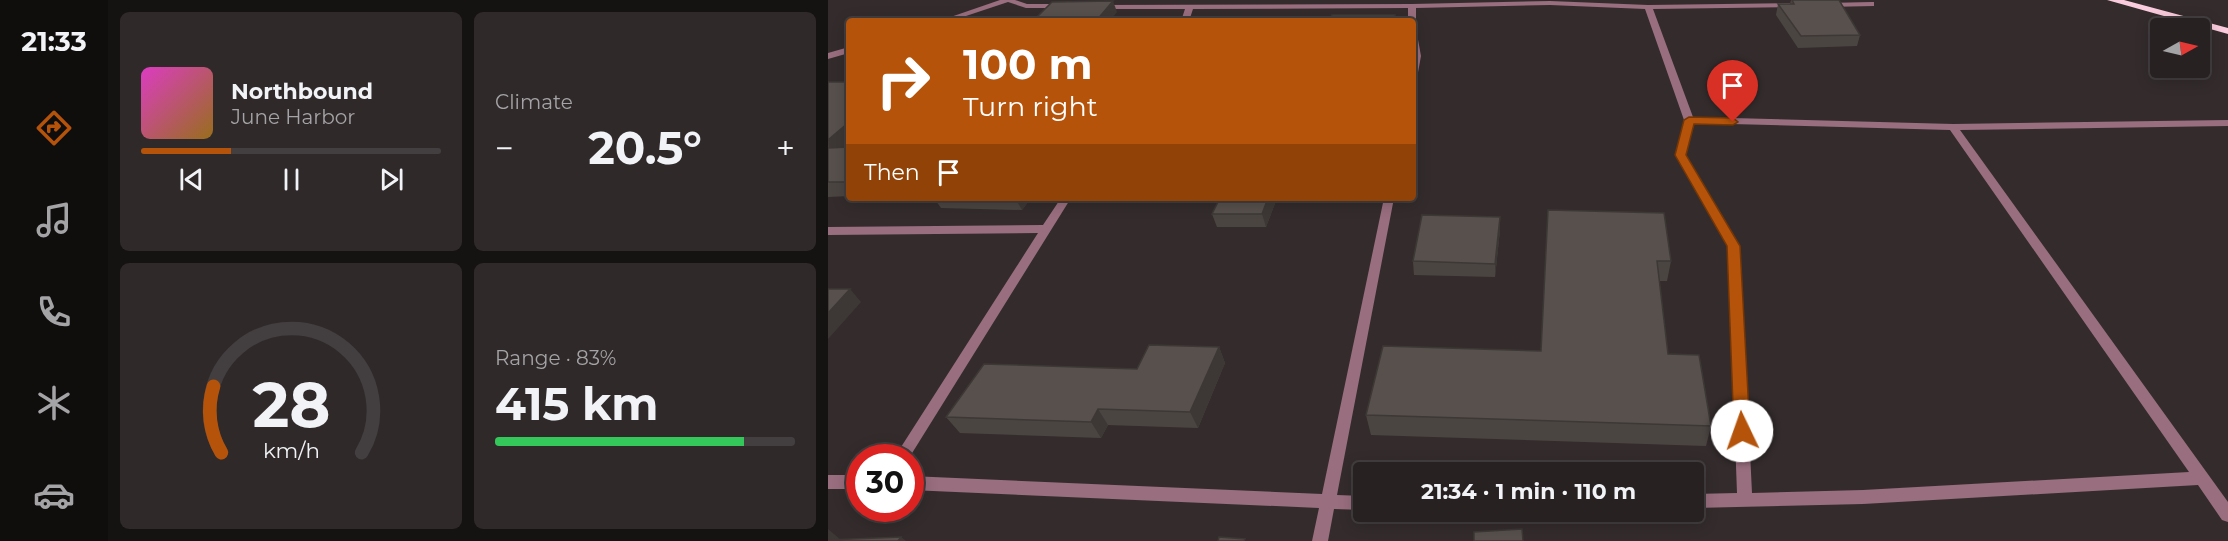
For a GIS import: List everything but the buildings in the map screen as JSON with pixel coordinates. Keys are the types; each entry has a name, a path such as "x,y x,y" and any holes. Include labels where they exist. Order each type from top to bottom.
{"highway":[{"path":"2112,0 2228,29"},
{"path":"2140,0 2228,29"}],"street":[{"path":"952,18 1008,0 1026,6 1070,6"},
{"path":"1091,7 1550,3 1648,8 1800,5"},
{"path":"1812,5 1871,4"},
{"path":"1412,6 1412,18"},
{"path":"1186,18 1190,7"},
{"path":"1648,8 1689,120 1681,155 1734,246 1745,501"},
{"path":"828,56 846,51"},
{"path":"1689,120 1953,127 2228,123"},
{"path":"1953,127 2228,515"},
{"path":"910,444 1064,201"},
{"path":"1320,541 1388,201"},
{"path":"828,231 1046,229"},
{"path":"1704,501 1745,501 2201,478"},
{"path":"828,482 846,482"},
{"path":"924,484 1353,502"}],"route":[{"path":"1733,122 1689,120 1681,155 1734,246 1742,431"}]}
